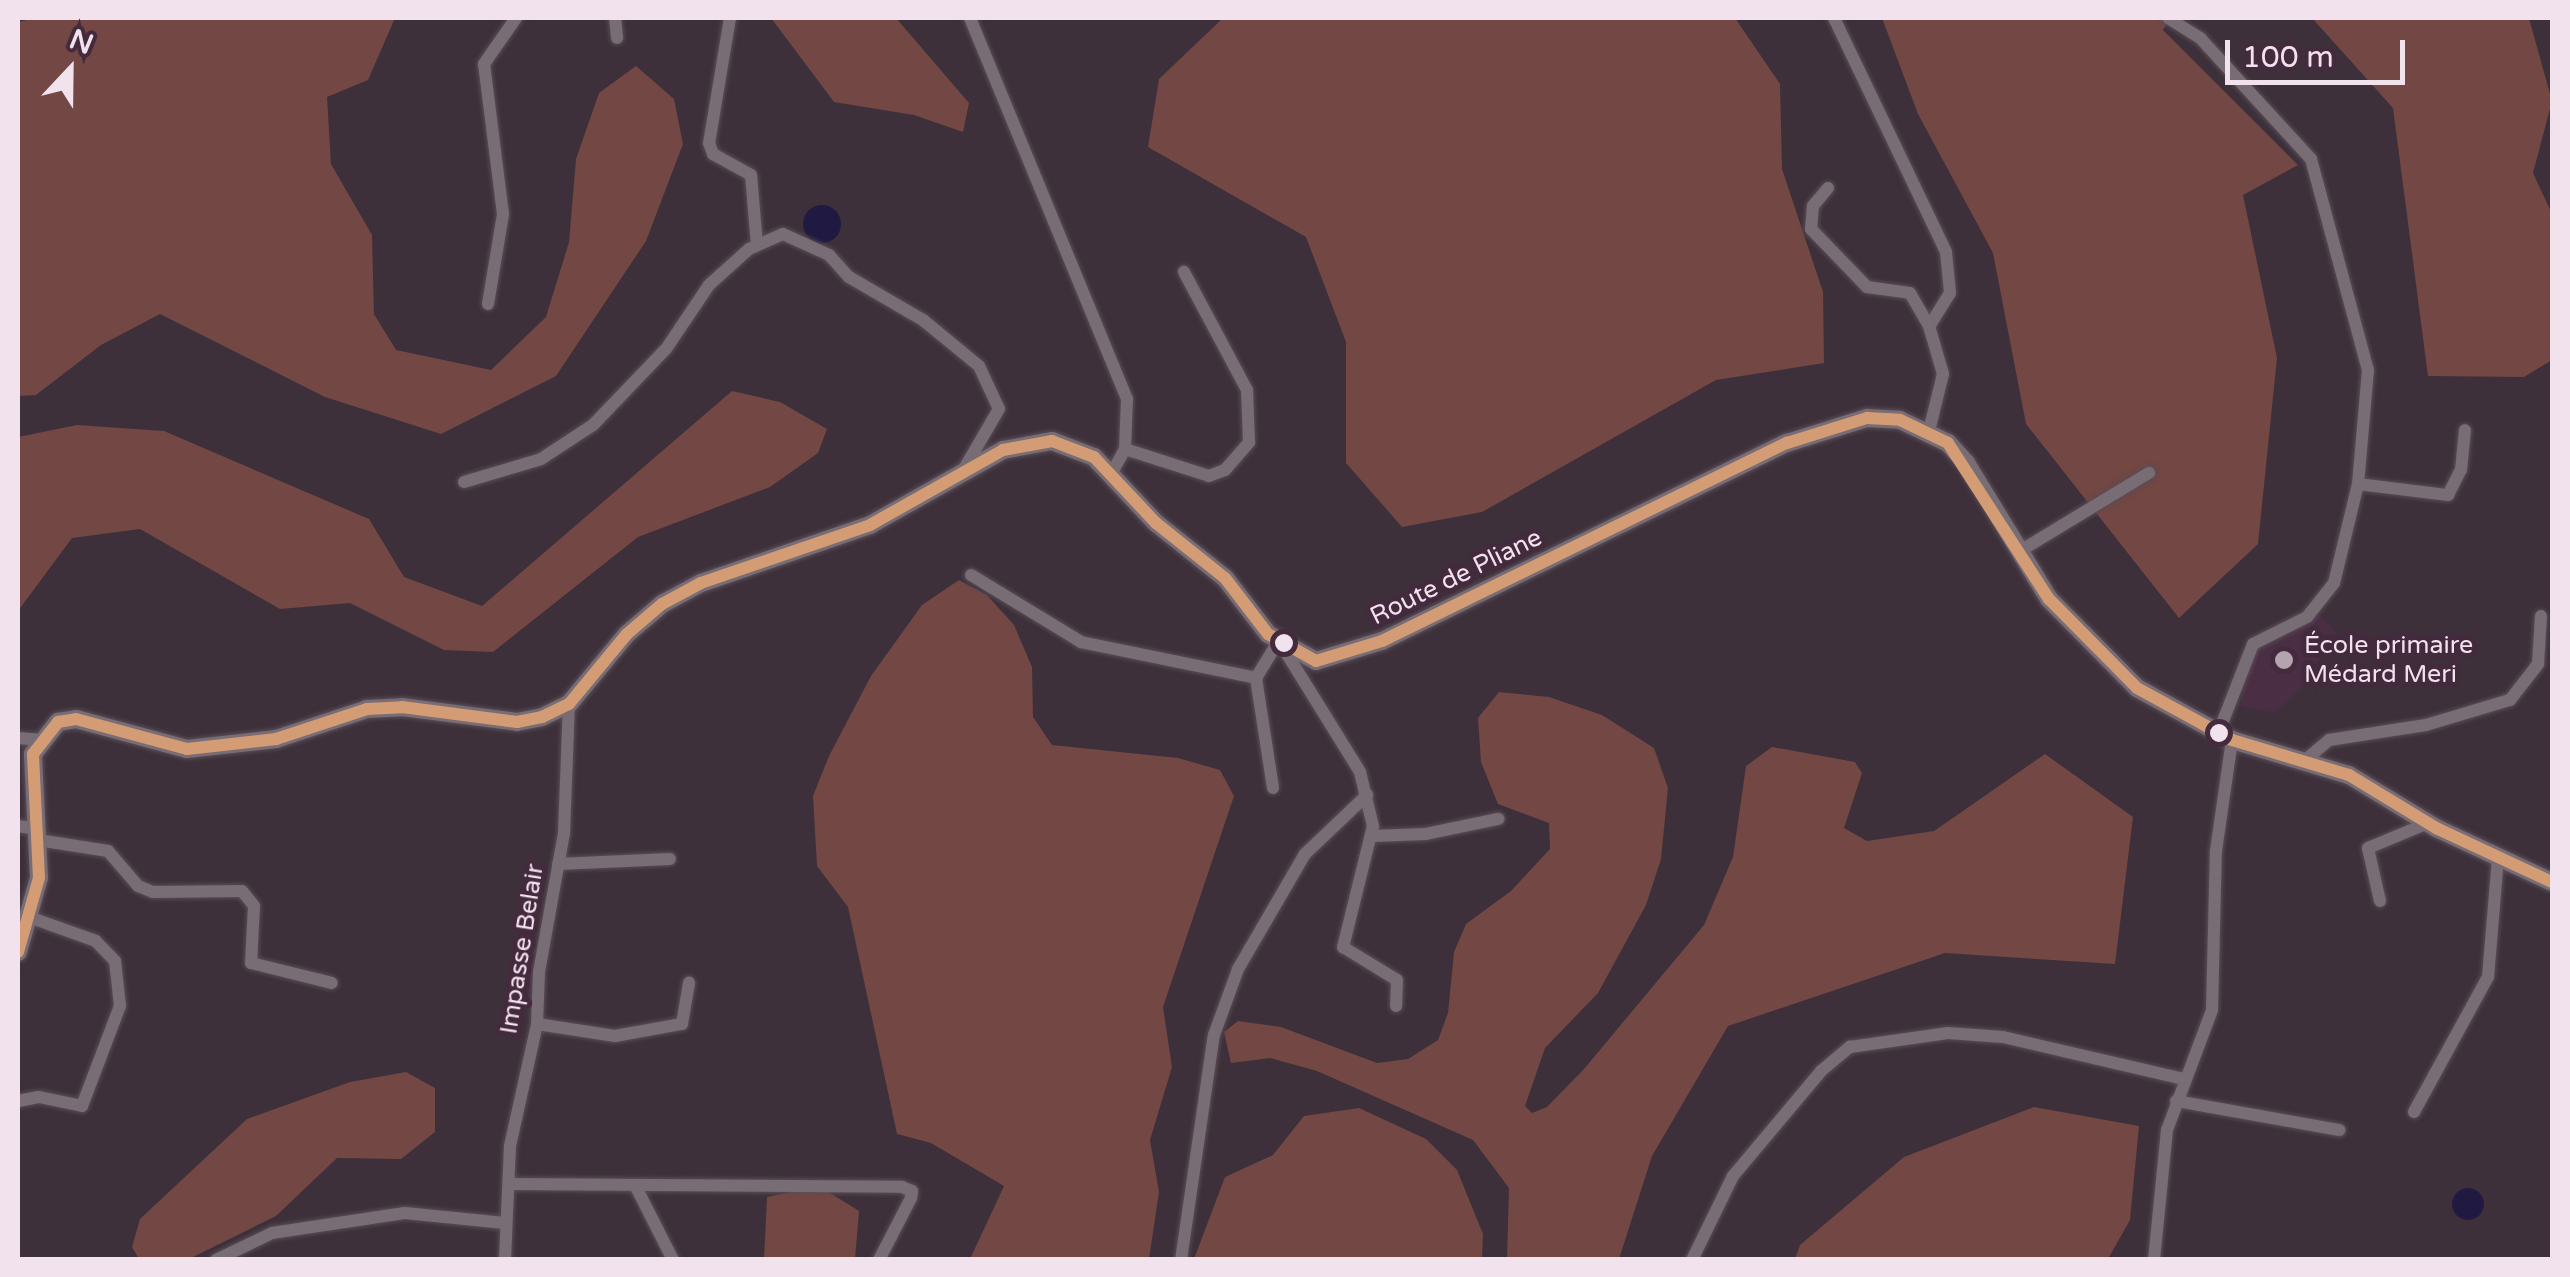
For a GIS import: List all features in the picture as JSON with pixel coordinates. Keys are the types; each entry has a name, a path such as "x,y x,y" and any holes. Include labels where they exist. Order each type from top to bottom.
{"street":[{"path":"488,304 503,214 484,64 516,18"},
{"path":"614,18 616,38"},
{"path":"730,18 709,143 713,154 751,175 757,245"},
{"path":"970,18 1109,348 1127,400 1126,448 1112,474"},
{"path":"1834,18 1946,252 1950,294 1929,326"},
{"path":"2154,1260 2166,1138 2183,1078 2212,1010 2216,852 2225,737 2253,644 2307,617 2327,598 2358,484 2368,370 2312,159 2201,39 2168,18"},
{"path":"1828,188 1813,206 1811,230 1866,287 1910,293 1929,326 1942,374 1929,431 1966,463 2049,599 2098,654 2137,688 2225,737 2349,776 2428,823 2552,882"},
{"path":"464,482 541,459 593,425 666,348 708,285 757,245 783,234 806,240 848,278 923,320 980,366 999,409 964,469"},
{"path":"1126,448 1199,475 1219,475 1252,430 1248,390 1184,272"},
{"name":"Route de Pliane","path":"1280,644 1316,661 1382,641 1787,442 1837,425 1900,420 1929,431"},
{"path":"2358,484 2448,495 2461,470 2465,430"},
{"path":"18,952 39,878 32,785 39,740 58,722 76,719 188,748 246,746 366,709 402,707 516,722 569,704 626,634 662,604 700,583 870,525 1002,450 1052,440 1084,452 1112,474 1156,524 1226,578 1280,644 1347,744 1367,795 1372,836 1343,947 1395,978 1396,1006"},
{"path":"2020,551 2149,473"},
{"path":"971,575 1081,642 1256,678"},
{"path":"2304,761 2329,740 2426,725 2510,700 2538,664 2541,616"},
{"path":"1273,788 1256,678 1280,644"},
{"name":"Impasse Belair","path":"505,1260 510,1146 537,1024 538,972 558,864 569,704"},
{"path":"18,738 39,740"},
{"path":"1182,1260 1214,1035 1238,969 1305,854 1367,795"},
{"path":"1372,836 1426,834 1498,819"},
{"path":"2380,901 2368,848 2428,823"},
{"path":"18,826 38,835 108,851 138,886 153,892 242,891 254,906 251,963 332,983"},
{"path":"558,864 670,859"},
{"path":"2414,1112 2488,977 2498,859"},
{"path":"18,1101 38,1097 82,1106 120,1006 115,961 96,942 29,918"},
{"path":"537,1024 615,1036 682,1024 689,983"},
{"path":"1692,1260 1733,1176 1821,1070 1850,1047 1948,1033 2004,1037 2183,1078"},
{"path":"2176,1102 2339,1130"},
{"path":"509,1184 902,1187 912,1191 911,1198 880,1260"},
{"path":"635,1185 673,1260"},
{"path":"216,1260 272,1233 358,1225 405,1213 505,1223"}],"shaded area":[{"path":"36,18 395,18 368,80 327,97 331,164 372,235 374,314 396,350 491,370 546,317 569,242 576,159 599,93 636,66 674,99 683,144 646,241 556,376 441,434 325,397 160,314 101,345 36,395 18,396 18,22"},
{"path":"771,18 896,18 969,103 963,132 914,115 834,102"},
{"path":"1223,18 1735,18 1780,84 1782,169 1823,292 1824,363 1716,380 1482,512 1402,527 1346,463 1346,342 1306,237 1148,147 1159,79"},
{"path":"1882,18 2171,18 2163,30 2298,165 2243,195 2277,358 2258,544 2179,618 2026,424 1993,253 1918,114"},
{"path":"2312,18 2529,18 2552,101 2533,173 2552,214 2552,360 2524,377 2428,376 2393,108"},
{"path":"822,205 836,210 841,224 836,238 822,243 808,238 803,224 808,210"},
{"path":"732,391 780,402 827,429 818,453 770,487 638,537 493,652 444,650 350,603 280,609 140,529 72,538 18,611 18,437 77,425 164,431 369,519 404,577 482,606"},
{"path":"959,580 987,595 1014,625 1032,667 1033,717 1052,745 1178,758 1220,770 1234,796 1163,1007 1172,1067 1150,1140 1159,1192 1149,1259 970,1259 1004,1186 931,1143 897,1134 848,907 817,866 813,796 829,756 871,676 922,605"},
{"name":"École primaire Médard Meri","path":"2320,614 2336,633 2300,689 2275,713 2240,706 2252,652"},
{"path":"1499,692 1549,697 1602,715 1654,748 1668,788 1661,859 1646,905 1598,993 1545,1048 1525,1106 1532,1113 1547,1107 1584,1069 1704,925 1733,857 1746,766 1772,747 1855,762 1862,773 1844,828 1867,841 1934,831 2045,754 2133,817 2115,964 1945,953 1728,1026 1652,1156 1619,1259 1507,1259 1509,1188 1473,1140 1317,1071 1270,1058 1231,1063 1224,1032 1238,1021 1281,1027 1377,1063 1408,1059 1438,1040 1448,1013 1454,952 1466,924 1511,891 1550,849 1549,823 1498,804 1481,762 1478,718"},
{"path":"406,1072 435,1088 435,1132 401,1159 337,1158 276,1216 189,1259 139,1259 132,1247 140,1219 247,1119 350,1082"},
{"path":"2034,1107 2139,1126 2130,1220 2108,1259 1795,1259 1800,1245 1904,1157"},
{"path":"1359,1108 1426,1139 1457,1170 1483,1234 1482,1259 1194,1259 1225,1177 1273,1155 1304,1116"},
{"path":"819,1186 859,1211 855,1259 764,1260 767,1197"},
{"path":"2468,1188 2480,1192 2484,1204 2480,1216 2468,1220 2456,1216 2452,1204 2456,1192"}],"transit line":[{"path":"18,952 39,878 33,754 58,722 76,719 187,749 276,739 367,709 402,707 517,722 542,717 569,704 627,634 662,604 701,583 870,525 1003,450 1052,441 1094,457 1156,523 1225,578 1268,634 1316,661 1382,641 1787,443 1867,418 1900,420 1948,443 2049,599 2137,688 2232,740 2349,775 2436,828 2552,882"}],"place":[{"name":"École primaire Médard Meri","path":"2284,660"}]}
